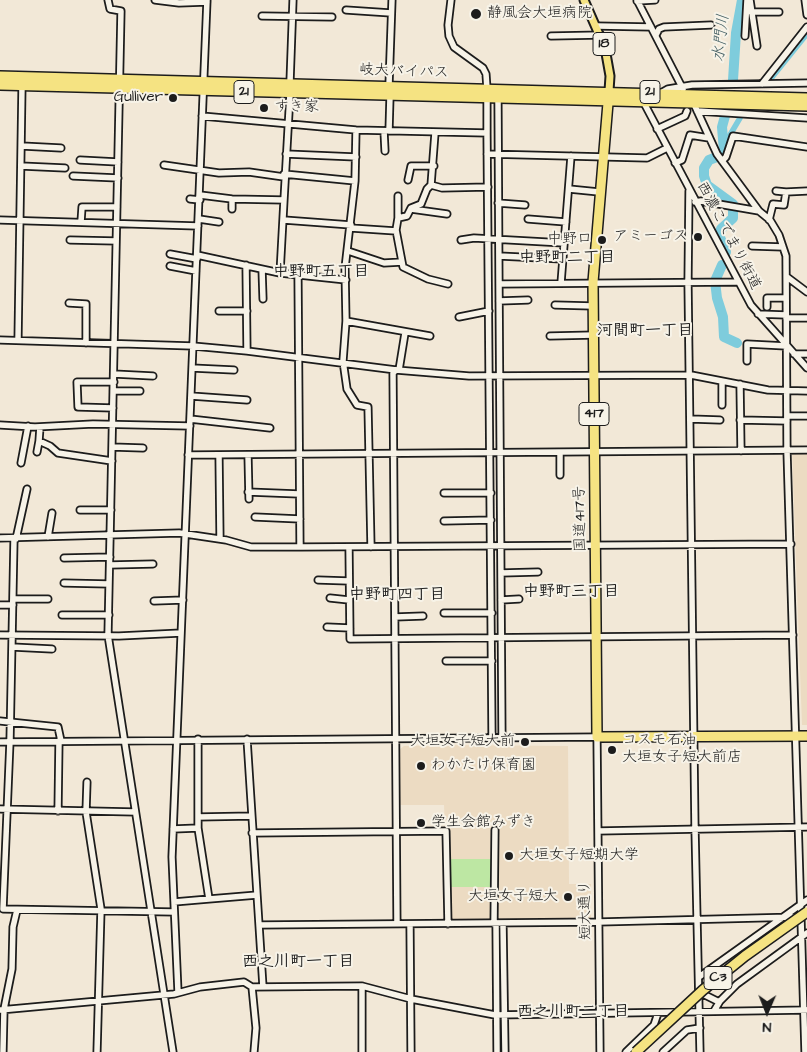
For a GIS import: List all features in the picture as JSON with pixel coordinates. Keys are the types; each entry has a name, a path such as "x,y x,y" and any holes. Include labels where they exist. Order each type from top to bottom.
{"highway":[{"name":"岐大バイパス","path":"0,76 390,85 491,94 696,107 807,106"},
{"name":"岐大バイパス","path":"0,85 390,96 609,92 661,93 684,90 807,98"},
{"name":"国道417号","path":"597,737 593,282 599,192 609,92"},
{"path":"597,737 807,736"},
{"name":"C3","path":"636,1052 703,990 745,956 804,914"}],"main road":[{"name":"18","path":"584,0 601,35 608,62 609,92"}],"street":[{"path":"108,0 110,9 121,11 108,635 134,812 173,1052"},
{"path":"155,0 207,1 173,829 174,912 178,992"},
{"path":"290,82 293,0"},
{"path":"390,85 392,0"},
{"path":"451,0 448,25 449,36 454,47 483,68 491,94 492,154 498,203 493,239 489,311 494,376 496,545 492,613 497,638 497,736"},
{"path":"655,0 637,0 684,90 762,84 807,83"},
{"path":"748,0 757,46"},
{"path":"746,36 748,0"},
{"path":"805,0 807,15"},
{"path":"346,10 391,13"},
{"path":"751,12 779,12"},
{"path":"262,16 332,17"},
{"path":"656,35 659,29 664,27 711,25"},
{"path":"597,26 651,27"},
{"path":"762,84 807,27"},
{"path":"551,36 601,35"},
{"path":"18,340 22,86"},
{"path":"280,272 284,220 284,176 290,125 290,94"},
{"path":"491,94 487,133 492,154 488,187 493,239 498,256 499,284 494,376 495,453 491,493 491,520 501,573 501,600 497,638 492,662 497,736"},
{"path":"385,152 390,96"},
{"name":"西濃こでまり街道","path":"644,103 737,282 758,314 807,368"},
{"path":"805,1052 804,914 800,904 787,451 786,256 769,220 759,211 720,158 696,107 807,118"},
{"path":"657,129 685,116 688,111"},
{"path":"202,116 356,130 487,133"},
{"path":"356,130 355,180 348,251 344,268 346,280 346,321 343,361 347,389 357,405 368,407 371,547"},
{"path":"398,218 407,216 411,210 422,204 431,185 434,166 435,133"},
{"path":"675,164 682,160 690,135 710,138"},
{"path":"720,158 726,157 733,136 807,147"},
{"path":"22,146 61,148"},
{"path":"492,154 647,158 667,148"},
{"path":"286,154 356,157"},
{"path":"561,284 571,156"},
{"path":"80,160 118,162"},
{"path":"164,165 219,173 248,172 355,180"},
{"path":"21,166 66,168"},
{"path":"408,180 411,166 434,166"},
{"path":"72,176 118,178"},
{"path":"431,185 442,188 488,187"},
{"path":"568,189 599,192"},
{"path":"689,190 688,282 693,543 695,829 700,1052"},
{"path":"776,191 807,191"},
{"path":"769,220 773,204 784,205 786,192"},
{"path":"398,196 396,231 402,267 448,284"},
{"path":"190,199 200,197 284,200"},
{"path":"232,199 232,209"},
{"path":"695,202 702,201 759,211"},
{"path":"498,203 525,205"},
{"path":"81,222 82,207 117,207"},
{"path":"411,210 447,214"},
{"path":"199,219 219,222"},
{"path":"528,219 566,222"},
{"path":"0,220 198,226"},
{"path":"284,220 396,231"},
{"path":"460,240 477,235 493,239 564,243"},
{"path":"70,240 116,241"},
{"path":"752,246 783,247"},
{"path":"348,251 384,263 402,262"},
{"path":"170,254 298,275 346,280"},
{"path":"498,256 562,259"},
{"path":"246,265 247,350"},
{"path":"170,266 196,271"},
{"path":"262,269 263,299"},
{"path":"298,275 300,548"},
{"path":"786,277 807,292"},
{"path":"499,284 737,282"},
{"path":"767,307 767,298 786,298"},
{"path":"499,301 528,300"},
{"path":"69,303 86,304 86,343"},
{"path":"555,305 593,306"},
{"path":"219,310 247,311"},
{"path":"459,317 489,311"},
{"path":"758,314 807,318"},
{"path":"346,321 430,336"},
{"path":"397,924 393,373 397,370 405,333"},
{"path":"550,336 594,335"},
{"path":"0,340 193,346 343,361 397,370 494,376 690,375 786,391 807,391"},
{"path":"747,361 747,344 786,346"},
{"path":"794,354 807,354"},
{"path":"192,368 234,370"},
{"path":"114,374 154,376"},
{"path":"722,381 722,405"},
{"path":"113,408 78,407 77,382 114,382"},
{"path":"740,384 741,451"},
{"path":"113,391 140,391"},
{"path":"191,396 247,400"},
{"path":"740,420 807,416"},
{"path":"190,419 270,428"},
{"path":"691,419 720,420"},
{"path":"0,425 40,427 113,424 190,426"},
{"path":"20,463 28,426"},
{"path":"37,452 40,427"},
{"path":"39,441 50,446 58,453 112,461"},
{"path":"112,447 143,448"},
{"path":"188,455 807,450"},
{"path":"560,452 560,475"},
{"path":"219,455 220,539"},
{"path":"248,455 248,496 300,494"},
{"path":"27,489 15,539 10,742 3,809 3,909 174,912"},
{"path":"444,493 491,493"},
{"path":"80,510 111,510"},
{"path":"48,537 52,512"},
{"path":"255,517 300,518"},
{"path":"444,521 491,520"},
{"path":"0,538 185,534 220,539 251,547 300,548 693,543 791,544"},
{"path":"349,547 350,640 793,635"},
{"path":"64,558 110,557"},
{"path":"110,565 153,564"},
{"path":"501,573 538,572"},
{"path":"318,580 349,581"},
{"path":"64,583 109,584"},
{"path":"330,598 350,600"},
{"path":"0,605 48,599"},
{"path":"501,600 519,599"},
{"path":"154,601 183,600"},
{"path":"444,613 492,613"},
{"path":"62,615 109,615"},
{"path":"395,617 423,616"},
{"path":"327,628 350,628"},
{"path":"0,635 181,633"},
{"path":"12,647 52,649"},
{"path":"446,662 492,662"},
{"path":"0,721 58,728 60,741 58,811"},
{"path":"0,742 497,736 597,737"},
{"name":"短大通り","path":"597,737 600,1052"},
{"path":"247,739 263,986"},
{"path":"198,740 198,828 210,899"},
{"path":"87,782 86,812 101,911 97,1052"},
{"path":"3,809 134,812"},
{"path":"198,817 252,816"},
{"path":"598,831 807,827"},
{"path":"173,829 198,828"},
{"path":"495,830 500,1016 497,1052"},
{"path":"252,833 446,831 448,924"},
{"path":"174,902 257,894"},
{"path":"698,977 807,900"},
{"path":"3,1052 2,1009 12,968 13,927 18,910"},
{"path":"259,925 599,922 784,918 804,914"},
{"path":"410,924 411,1052"},
{"path":"714,1011 719,1002 737,984 804,935"},
{"path":"2,1009 163,995 244,982 252,987 362,986 411,1000 500,1016 700,1011 806,1011"},
{"path":"362,986 362,1052"},
{"path":"252,987 256,1028 254,1052"},
{"path":"699,992 719,1002"},
{"path":"626,1052 654,1026 658,1013"},
{"path":"500,1016 505,1052"},
{"path":"662,1052 687,1030 700,1028"}],"shaded area":[{"path":"792,452 807,452 807,725 802,725"},
{"name":"大垣女子短期大学","path":"404,746 568,746 569,884 591,884 591,920 452,922 449,918 448,829 445,829 444,805 399,805 399,750"}],"green space":[{"path":"450,859 493,859 493,887 450,887"}],"waterway":[{"name":"水門川","path":"733,80 736,33 742,0"},
{"path":"769,81 807,34"},
{"name":"水門川","path":"725,116 722,127 724,151 722,155 709,160 704,168 704,176 707,185 733,204 733,218 721,229 719,235 726,252"},
{"path":"724,145 740,118"},
{"name":"水門川","path":"722,265 715,281 717,298 723,317 724,337 737,343"}],"place":[{"name":"静風会大垣病院","path":"476,14"},
{"name":"Gulliver","path":"173,98"},
{"name":"すき家","path":"264,108"},
{"name":"アミーゴス","path":"698,237"},
{"name":"中野口","path":"602,240"},
{"name":"大垣女子短大前","path":"525,742"},
{"name":"コスモ石油 大垣女子短大前店","path":"612,750"},
{"name":"わかたけ保育園","path":"421,766"},
{"name":"学生会館みずき","path":"421,823"},
{"name":"大垣女子短期大学","path":"509,856"},
{"name":"大垣女子短大","path":"568,897"}],"district":[{"name":"中野町二丁目","path":"567,259"},
{"name":"中野町五丁目","path":"321,273"},
{"name":"河間町一丁目","path":"645,332"},
{"name":"中野町三丁目","path":"571,593"},
{"name":"中野町四丁目","path":"397,596"},
{"name":"西之川町一丁目","path":"298,963"},
{"name":"西之川町二丁目","path":"573,1013"}]}
